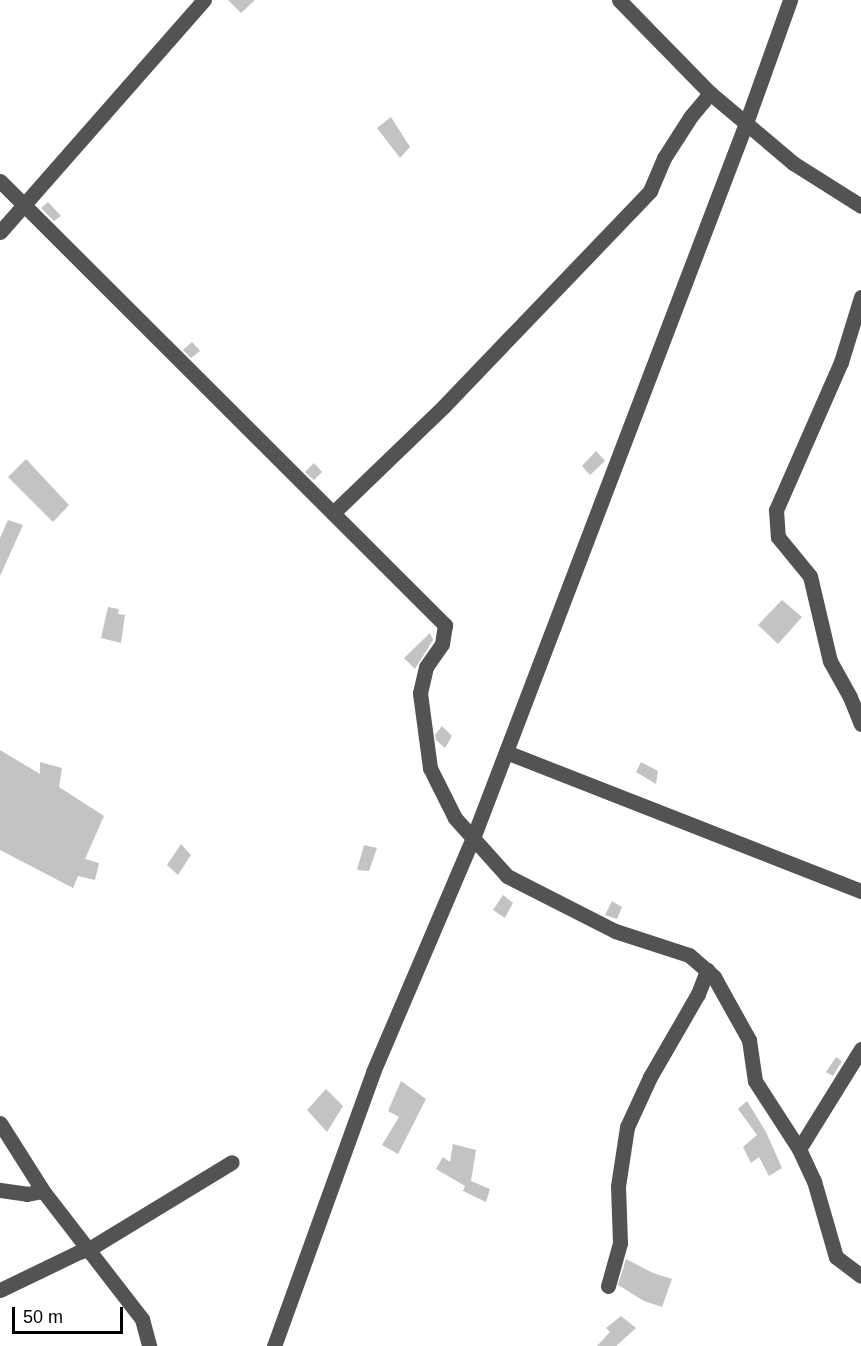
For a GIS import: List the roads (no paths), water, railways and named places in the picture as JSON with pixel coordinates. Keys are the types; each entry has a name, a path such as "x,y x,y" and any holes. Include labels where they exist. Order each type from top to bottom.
{"street":[{"path":"0,232 204,0"},
{"path":"619,0 710,93 793,163 861,205"},
{"path":"274,1346 373,1072 473,838 746,123 790,0"},
{"path":"333,513 444,406 651,191 664,158 691,116 710,93"},
{"path":"0,181 446,625 442,644 426,667 420,693 430,768 450,810 507,876 615,931 690,955 714,977 749,1040 755,1081 799,1149 814,1181 836,1257 861,1276"},
{"path":"861,297 841,363 776,510 778,537 810,576 830,661 850,697 861,724"},
{"path":"506,752 861,891"},
{"path":"608,1286 620,1243 618,1186 627,1127 650,1077 698,994 707,970"},
{"path":"799,1149 861,1049"},
{"path":"0,1123 43,1191 142,1319 150,1346"},
{"path":"0,1290 89,1249 232,1162"},
{"path":"0,1190 27,1194 43,1191"}]}
